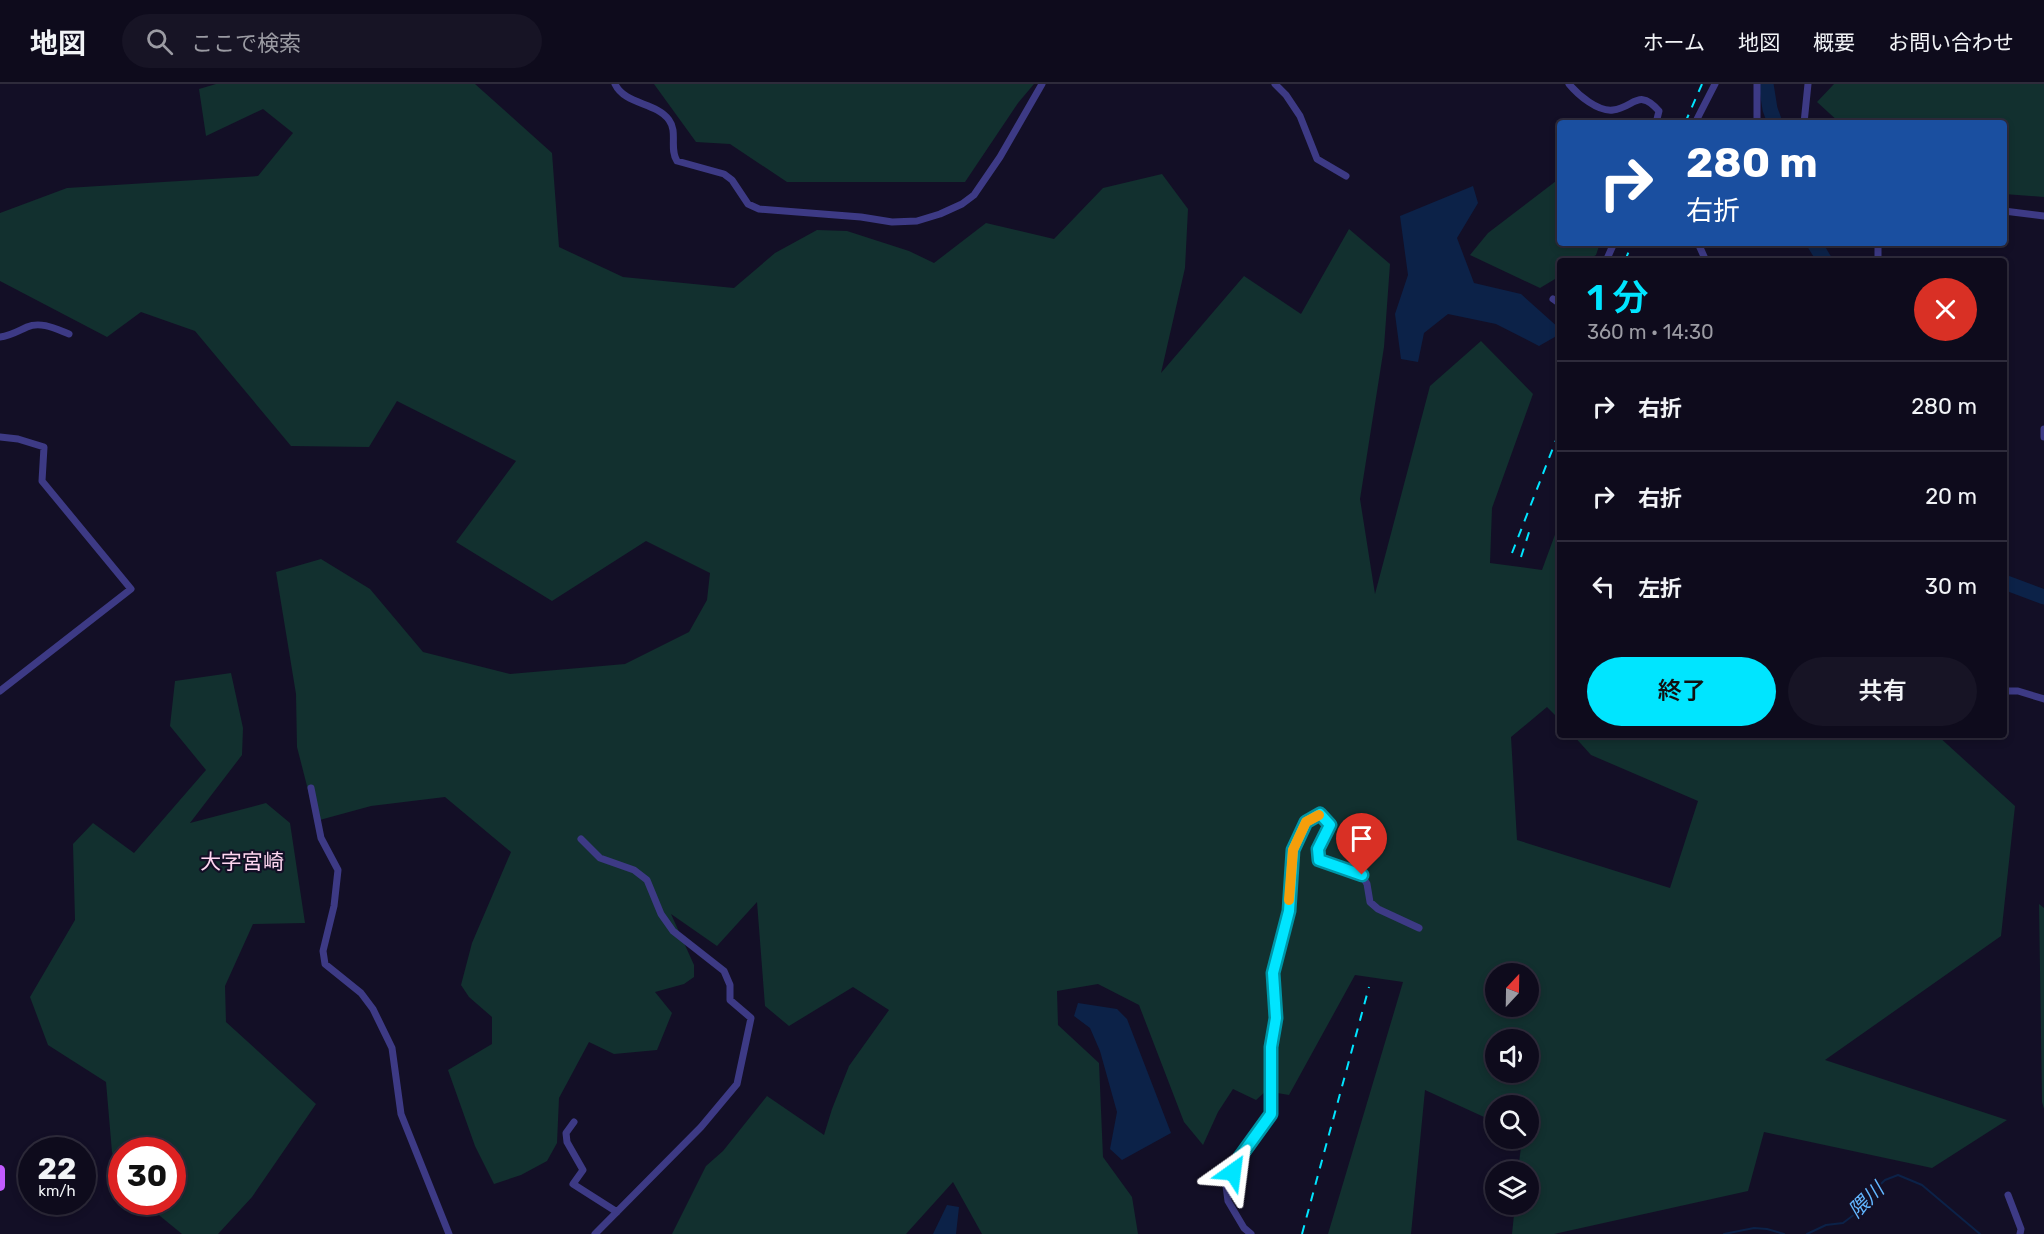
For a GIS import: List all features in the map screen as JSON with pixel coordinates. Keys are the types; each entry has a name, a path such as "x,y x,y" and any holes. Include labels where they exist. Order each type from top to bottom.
{"main road":[{"path":"0,1170 0,1186"}],"street":[{"path":"615,84 627,97 668,118 673,129 674,157 677,161 724,174 732,180 748,204 768,211 904,222 940,214 962,204 974,195 1000,157 1042,84"},
{"path":"1275,84 1286,95 1300,116 1317,159 1346,176"},
{"path":"1569,84 1600,108 1611,111 1637,100 1649,102 1659,111 1657,120"},
{"path":"1697,120 1715,84"},
{"path":"1757,84 1757,120"},
{"path":"1804,120 1808,84"},
{"path":"2007,211 2044,216"},
{"path":"1553,299 1557,302"},
{"path":"0,337 8,336 31,325 49,326 69,334"},
{"path":"2044,429 2044,437"},
{"path":"0,437 18,439 44,447 42,481 130,589 0,691"},
{"path":"2007,691 2044,699"},
{"path":"311,788 321,838 338,870 334,906 322,951 325,964 361,993 373,1009 392,1048 401,1114 449,1234"},
{"path":"1251,1234 1244,1228 1228,1201 1226,1186 1240,1157 1271,1114 1271,1047 1276,1018 1273,973 1289,911 1293,850 1306,822 1320,814 1330,825 1318,849 1319,860 1362,875 1367,884 1370,902 1378,909 1419,928"},
{"path":"581,839 600,858 634,870 647,880 661,914 673,931 724,971 730,985 730,1000 751,1018 737,1084 701,1127 595,1234"},
{"path":"574,1122 566,1133 567,1142 583,1170 573,1184 617,1212"},
{"path":"2008,1195 2021,1229 2020,1234"}],"green space":[{"path":"216,84 475,84 552,153 559,247 623,277 734,288 775,253 817,230 847,231 909,251 934,263 986,223 1054,239 1103,188 1162,174 1188,209 1185,268 1161,373 1244,276 1301,314 1349,229 1390,264 1384,347 1360,499 1375,594 1430,386 1481,341 1533,394 1492,508 1490,563 1542,570 1557,529 1557,717 1547,707 1511,737 1517,840 1670,888 1698,801 1591,755 1576,738 1940,738 2015,806 2001,936 1825,1060 2007,1120 1932,1168 1764,1132 1748,1191 1554,1234 1512,1234 1514,1215 1539,1215 1539,1161 1519,1161 1521,1149 1539,1149 1539,1095 1485,1095 1485,1117 1425,1090 1411,1234 1328,1234 1403,982 1355,975 1289,1095 1266,1091 1256,1100 1233,1089 1218,1112 1203,1145 1184,1122 1139,1005 1098,984 1057,991 1058,1025 1099,1063 1103,1157 1132,1197 1138,1234 982,1234 953,1182 906,1234 672,1234 706,1166 723,1151 767,1096 824,1135 849,1066 889,1010 853,987 789,1026 765,1006 757,902 717,946 671,914 694,965 694,977 684,984 655,992 672,1013 657,1050 614,1054 589,1042 559,1098 557,1143 547,1161 521,1175 494,1184 475,1146 448,1070 492,1044 492,1017 469,997 461,985 472,943 511,852 445,797 371,806 316,821 297,747 296,694 276,572 321,559 370,589 423,652 510,674 625,664 689,632 707,600 710,573 646,541 552,601 456,542 516,461 397,401 369,447 291,446 195,331 141,312 107,337 0,281 0,213 67,188 258,176 293,133 263,109 206,136 199,89"},
{"path":"654,84 1034,84 1018,103 965,182 787,182 730,144 696,142"},
{"path":"1834,84 2044,84 2044,197 2007,194 2007,120 1837,120 1817,102"},
{"path":"1557,180 1557,246 1599,246 1596,255 1591,258 1557,258 1557,278 1540,288 1470,255 1488,233"},
{"path":"231,673 243,728 242,755 190,823 266,803 290,823 305,923 253,924 225,986 226,1022 316,1104 252,1197 218,1234 182,1234 159,1215 186,1215 186,1137 111,1137 106,1082 48,1045 30,997 75,920 73,844 93,823 134,853 206,770 170,726 175,681"},
{"path":"2039,904 2044,908 2044,1109 2042,1102"}],"water":[{"path":"1473,186 1478,203 1457,238 1474,283 1521,294 1557,326 1557,336 1539,346 1496,324 1448,314 1424,333 1418,362 1401,359 1395,314 1408,275 1400,216"},
{"path":"1078,1003 1117,1009 1127,1019 1171,1133 1122,1160 1110,1149 1117,1112 1100,1051 1090,1028 1074,1016"},
{"path":"947,1205 959,1207 956,1234 933,1234"}],"waterway":[{"path":"1766,84 1774,120"},
{"path":"1816,246 1823,258"},
{"path":"2007,583 2044,597"},
{"name":"隈川","path":"1807,1234 1826,1225 1843,1223 1855,1214 1865,1199 1885,1180 1898,1175 1922,1185 1980,1234"},
{"name":"隈川","path":"1724,1234 1754,1228 1784,1234"}],"railway":[{"path":"1686,120 1702,84"},
{"path":"1626,258 1631,246"},
{"path":"1512,553 1557,438"},
{"path":"1521,557 1531,526"},
{"path":"1302,1234 1369,987"}],"slow traffic":[{"path":"1289,900 1293,850 1306,822 1319,815"}],"district":[{"name":"大字宮崎","path":"242,862"}],"route":[{"path":"1233,1172 1240,1157 1271,1114 1271,1047 1276,1018 1273,973 1287,924 1293,850 1306,822 1320,814 1330,825 1318,849 1319,860 1362,875"}]}
